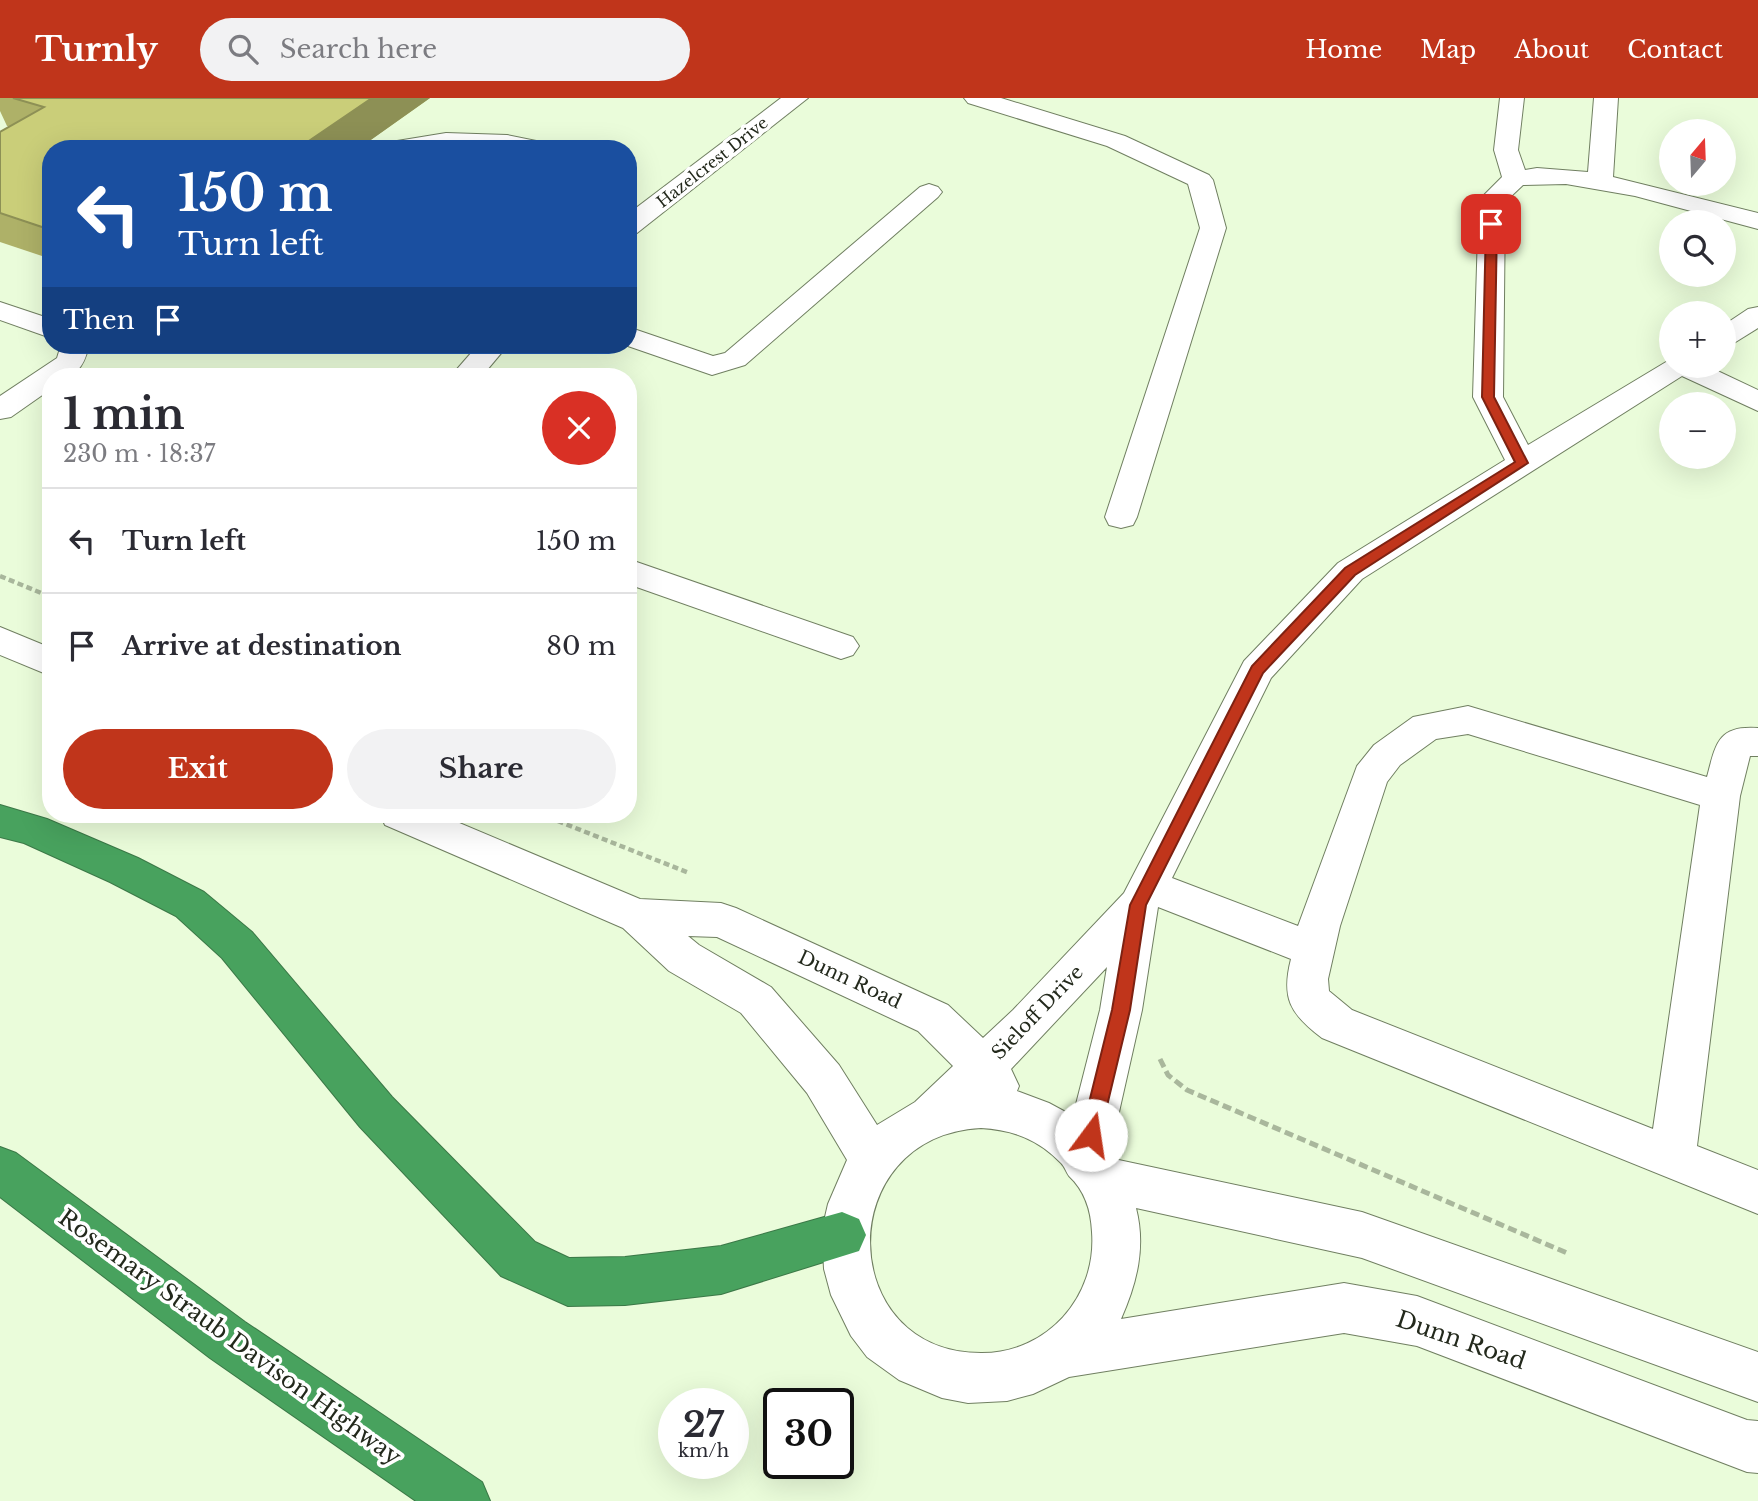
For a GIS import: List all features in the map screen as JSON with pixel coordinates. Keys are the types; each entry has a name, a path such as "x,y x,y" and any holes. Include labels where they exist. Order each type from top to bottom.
{"highway":[{"path":"0,821 33,831 124,870 190,904 237,945 376,1112 458,1200 518,1259 568,1282 625,1281 721,1270 842,1235"},
{"name":"Rosemary Straub Davison Highway","path":"0,1169 198,1319 375,1444 463,1501"}],"street":[{"name":"Hazelcrest Drive","path":"637,220 796,98"},
{"path":"976,98 1116,141 1200,180 1213,228 1121,517"},
{"path":"1511,98 1506,150 1516,179"},
{"path":"1600,183 1606,98"},
{"path":"1522,463 1488,397 1492,200 1516,179 1555,174 1758,221"},
{"path":"637,339 712,366 735,359 929,192"},
{"path":"0,310 42,326"},
{"path":"1736,329 1758,315"},
{"path":"61,368 70,362 73,354"},
{"path":"473,368 486,354"},
{"name":"Sieloff Drive","path":"932,1115 1028,1024 1143,896 1257,670 1350,571 1659,378"},
{"path":"1709,378 1758,402"},
{"path":"0,410 42,381"},
{"path":"637,574 841,646"},
{"path":"0,640 42,659"},
{"path":"1721,796 1468,720 1426,727 1387,755 1370,776 1319,926 1307,979 1308,997 1319,1011 1337,1024 1758,1192"},
{"path":"1672,1158 1721,796 1733,748 1742,741 1758,742"},
{"name":"Dunn Road","path":"420,823 637,916 684,958 755,1000 823,1079 871,1157"},
{"path":"1143,896 1314,950"},
{"name":"Sieloff Drive","path":"1092,1169 1143,896"},
{"name":"Dunn Road","path":"637,916 721,920 933,1018 983,1067 1022,1117"},
{"path":"991,1110 1022,1117 1051,1131 1092,1169 1113,1210 1119,1246 1115,1281 1098,1320 1069,1352 1029,1372 984,1379 939,1371 899,1349 868,1316 848,1277 842,1235 846,1206 855,1181 871,1157 898,1132 932,1115 991,1110"},
{"path":"1092,1169 1362,1235 1758,1377"},
{"name":"Dunn Road","path":"1069,1352 1343,1308 1417,1321 1747,1446 1758,1447"}],"path":[{"path":"0,576 42,593"},
{"path":"1159,1049 1160,1059 1168,1075 1187,1090 1580,1259"}],"building":[{"path":"13,98 372,98 310,140 42,140 42,227 0,213 0,132 44,107"}],"route":[{"path":"1091,1135 1121,1010 1138,905 1257,670 1350,571 1522,463 1488,397 1491,224"}]}
